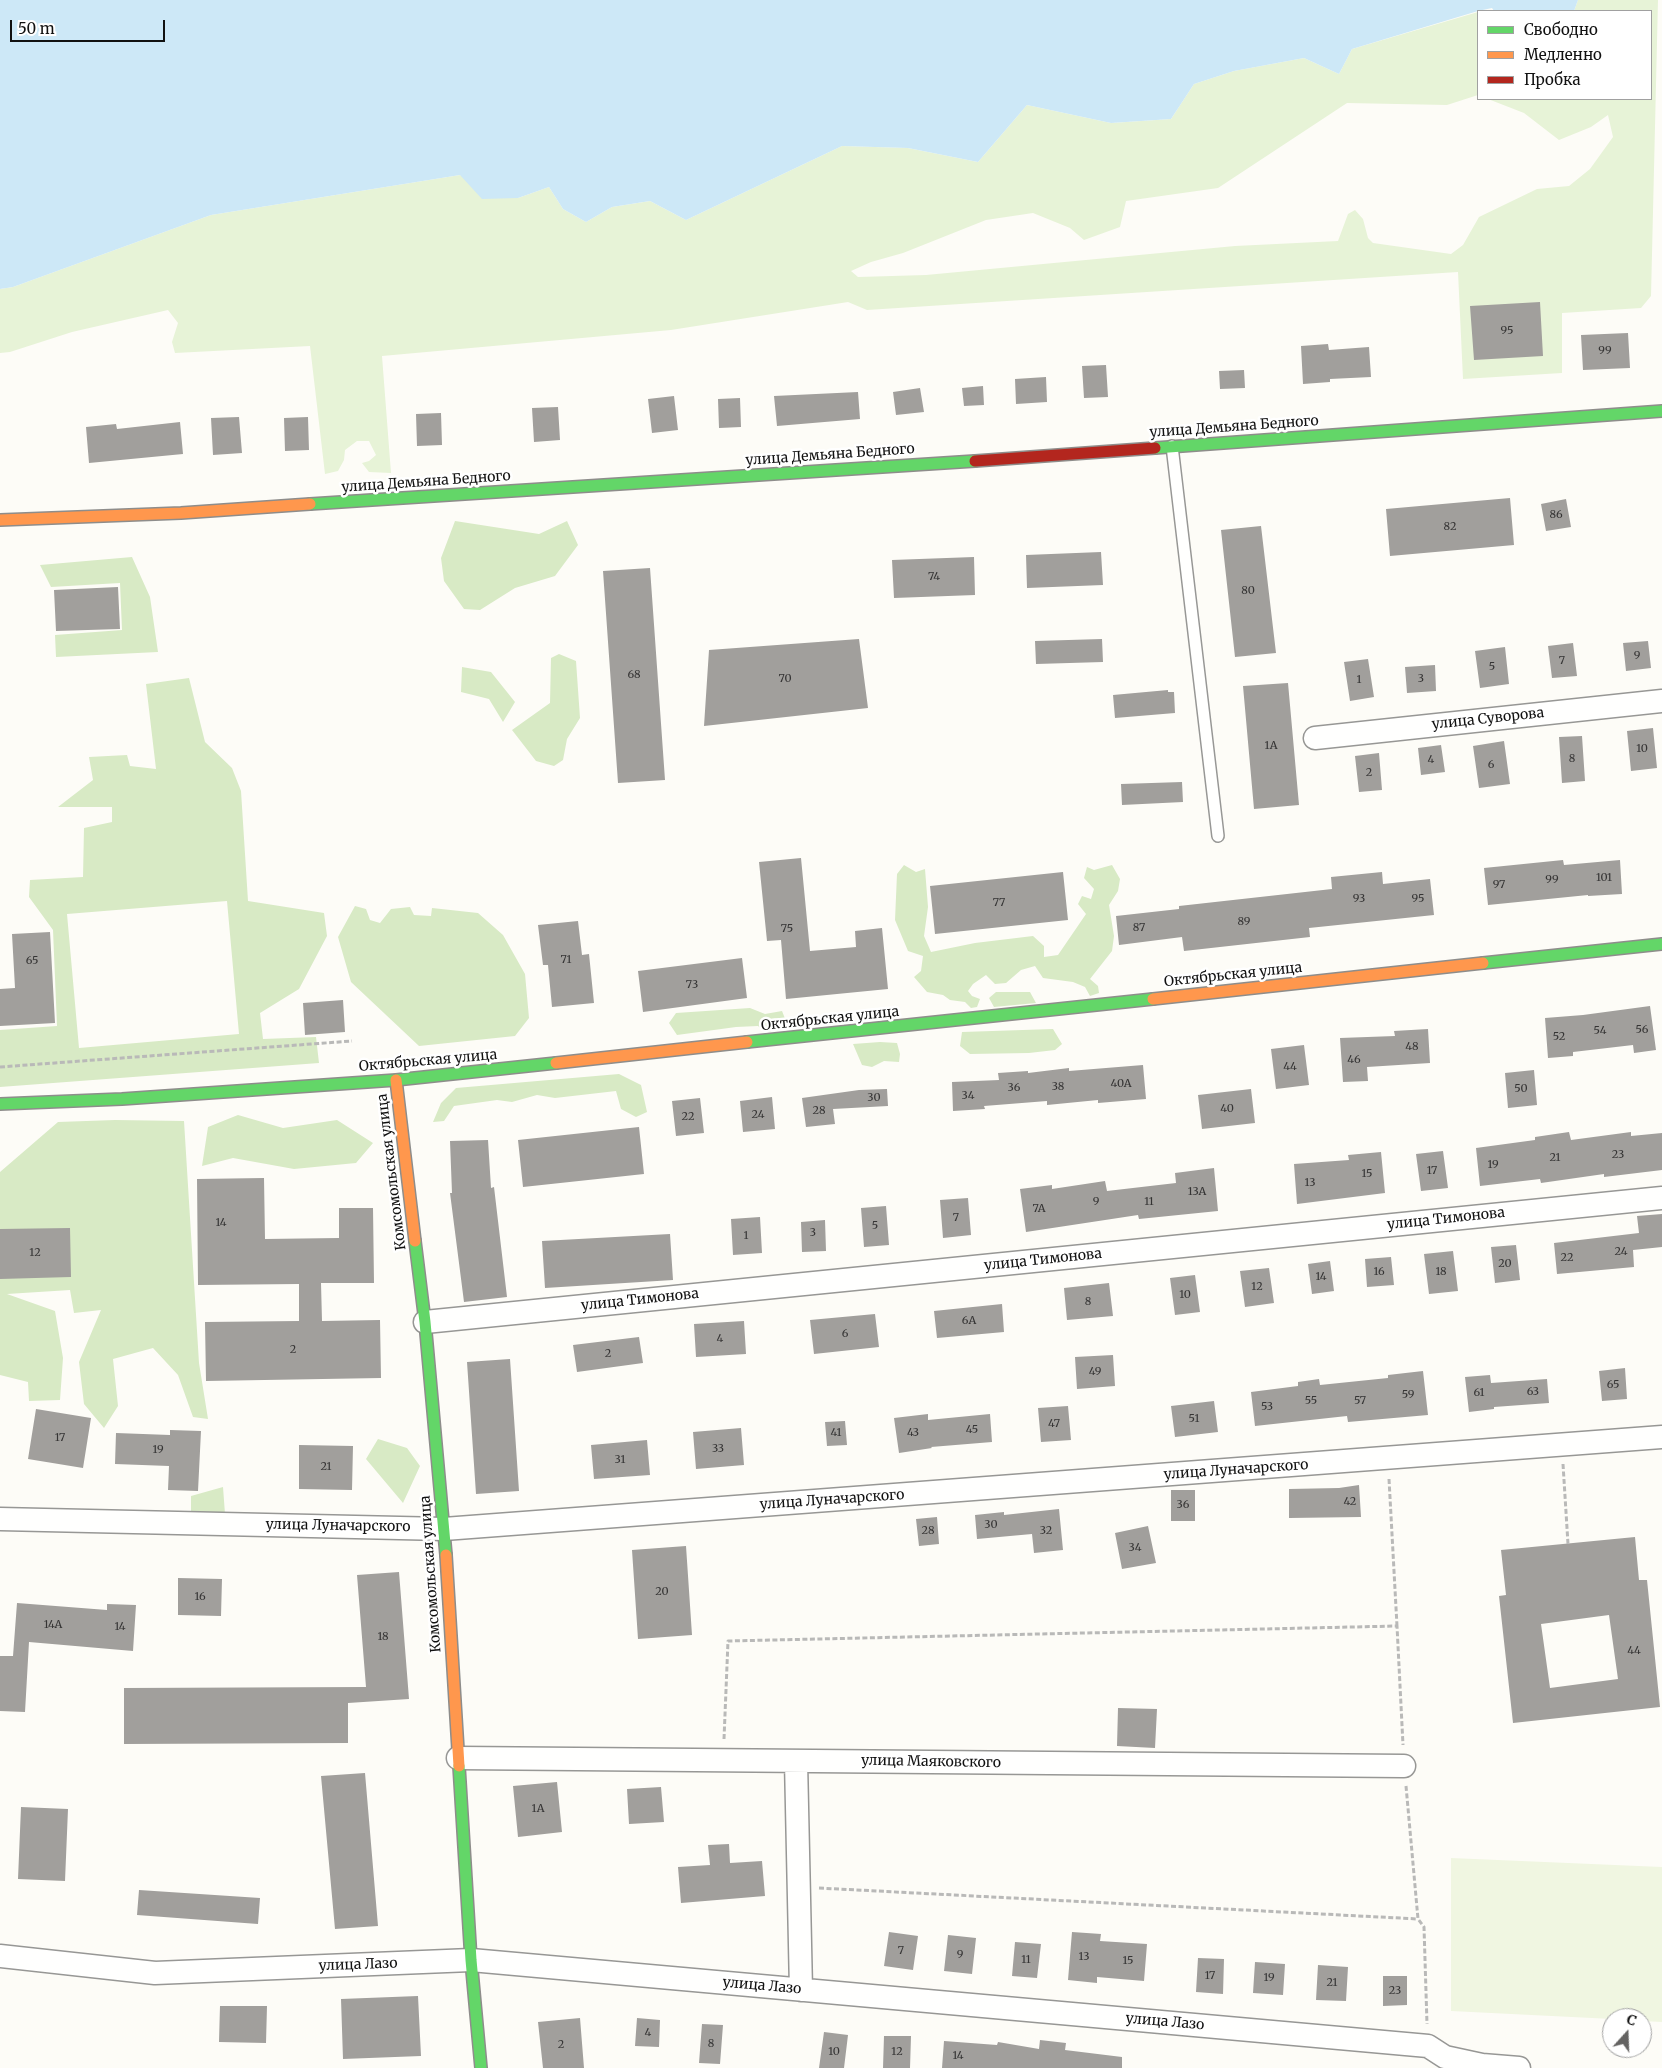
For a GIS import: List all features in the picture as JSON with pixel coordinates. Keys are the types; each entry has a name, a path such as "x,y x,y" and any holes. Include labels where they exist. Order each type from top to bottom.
{"street":[{"name":"улица Демьяна Бедного","path":"0,520 191,513 1662,411"},
{"name":"улица Суворова","path":"1315,738 1662,701"},
{"name":"Октябрьская улица","path":"0,1104 122,1099 396,1080 1662,944"},
{"name":"Комсомольская улица","path":"396,1080 425,1322 444,1529 470,1960 481,2068"},
{"name":"улица Тимонова","path":"425,1322 1662,1198"},
{"name":"улица Луначарского","path":"0,1519 444,1529 1662,1437"},
{"name":"улица Маяковского","path":"458,1758 1404,1766"},
{"path":"796,1760 801,1990"},
{"name":"улица Лазо","path":"0,1956 156,1973 470,1960 1428,2046 1445,2057 1482,2065 1519,2068"}],"lane":[{"path":"1172,446 1218,836"}],"path":[{"path":"0,1067 352,1041"},
{"path":"1562,1446 1568,1544"},
{"path":"1386,1459 1391,1506 1404,1766 1418,1919 1424,1927 1428,2046"},
{"path":"723,1760 728,1641 1396,1626"},
{"path":"799,1886 1418,1919"}],"green space":[{"path":"1578,0 1658,0 1651,296 1641,308 1562,313 1562,373 1463,379 1458,272 867,310 848,302 671,330 382,356 391,473 369,472 362,463 369,461 376,455 369,441 357,441 345,450 344,460 338,471 325,474 310,346 175,353 172,342 178,323 168,310 72,332 10,352 0,353 0,289 13,287 211,215 460,175 518,198 549,187 563,209 586,222 612,207 650,201 686,220 842,146 908,148 978,162 1027,105 1111,123 1171,119 1194,84 1234,71 1304,58 1339,74 1352,49 1477,12 1477,95 1447,105 1347,103 1218,188 1126,201 1120,227 1084,240 1070,228 1033,213 986,220 903,253 871,262 851,271 858,277 926,275 1235,246 1338,241 1348,214 1355,210 1363,219 1368,238 1373,243 1451,254 1463,245 1479,217 1537,189 1569,186 1590,169 1613,137 1608,115 1591,127 1559,140 1524,113 1491,100 1652,100 1652,10 1574,10"},
{"path":"455,521 539,534 567,521 578,545 555,576 515,588 480,610 464,609 444,581 441,558"},
{"path":"132,557 150,597 158,652 56,657 55,635 122,630 120,583 51,587 40,565"},
{"path":"559,654 576,661 580,718 567,739 563,760 554,766 536,761 512,730 550,703 551,658"},
{"path":"462,667 491,672 515,702 503,722 489,699 461,692"},
{"path":"189,678 205,742 232,768 241,791 248,901 324,913 327,936 299,989 260,1013 263,1039 316,1037 319,1063 0,1087 0,1030 57,1026 53,930 29,897 30,880 83,877 84,828 112,822 112,807 58,807 93,780 89,757 127,755 130,766 156,769 146,684","holes":["227,901 239,1034 79,1048 67,914"]},
{"path":"904,865 916,872 925,869 928,907 924,936 931,952 975,943 1033,936 1044,946 1044,957 1058,955 1086,914 1078,904 1082,896 1091,899 1094,889 1084,878 1087,867 1094,870 1112,865 1120,879 1118,891 1109,905 1114,936 1112,951 1090,979 1098,986 1099,993 1090,996 1085,987 1073,982 1043,978 1035,966 1021,970 1006,983 995,984 986,975 973,984 968,991 972,996 980,999 977,1007 971,1008 965,1002 950,1000 943,995 927,992 914,977 921,971 923,956 908,951 895,920 897,874"},
{"path":"355,906 366,909 370,920 380,923 391,909 410,907 414,915 431,916 432,908 478,913 503,935 525,974 529,1018 515,1036 419,1046 351,982 338,937"},
{"path":"996,992 1030,992 1036,1003 994,1007 989,998"},
{"path":"750,1008 765,1014 782,1011 786,1021 779,1030 765,1032 758,1026 677,1035 669,1023 676,1013"},
{"path":"1053,1029 1062,1044 1055,1050 1029,1053 970,1054 960,1046 962,1032"},
{"path":"897,1043 900,1054 899,1062 884,1061 872,1067 862,1065 853,1044"},
{"path":"619,1074 641,1085 647,1112 636,1117 621,1109 616,1091 555,1098 537,1095 512,1102 497,1100 454,1106 444,1121 433,1122 441,1103 456,1088"},
{"path":"238,1115 283,1128 337,1120 373,1143 356,1163 294,1169 233,1158 202,1166 208,1127"},
{"path":"115,1120 184,1121 199,1363 208,1419 193,1417 178,1375 153,1348 113,1359 118,1406 104,1428 84,1404 79,1362 101,1310 74,1313 70,1290 7,1294 55,1311 63,1358 60,1400 29,1401 28,1382 0,1375 0,1172 58,1122"},
{"path":"378,1439 407,1448 420,1466 403,1503 366,1459"},
{"path":"223,1487 225,1514 191,1512 191,1496"},
{"path":"1451,1858 1662,1867 1662,2022 1652,2022 1652,2008 1602,2008 1602,2019 1451,2011"}],"water":[{"path":"0,0 1578,0 1574,10 1493,10 1492,8 1477,10 1352,49 1339,74 1304,58 1234,71 1194,84 1171,119 1111,123 1027,105 978,162 908,148 842,146 686,220 650,201 612,207 586,222 563,209 549,187 518,198 482,199 460,175 211,215 13,287 0,289"}],"building":[{"path":"1540,302 1543,356 1474,360 1470,306"},
{"path":"1628,333 1630,368 1583,370 1581,335"},
{"path":"1328,344 1329,350 1369,347 1371,377 1330,379 1330,382 1303,384 1301,346"},
{"path":"1106,365 1108,397 1084,398 1082,366"},
{"path":"1244,370 1245,388 1220,389 1219,371"},
{"path":"1046,377 1047,402 1016,404 1015,379"},
{"path":"983,386 984,405 964,406 962,388"},
{"path":"920,388 924,412 896,415 893,392"},
{"path":"858,392 860,419 777,426 774,396"},
{"path":"674,396 678,430 652,433 648,399"},
{"path":"740,398 741,427 719,428 718,399"},
{"path":"558,407 560,440 534,442 532,408"},
{"path":"441,413 442,445 417,446 416,414"},
{"path":"239,417 242,453 213,455 211,418"},
{"path":"308,417 309,450 285,451 284,418"},
{"path":"180,422 183,454 89,463 86,427 116,424 117,429"},
{"path":"1510,498 1514,545 1390,556 1386,509"},
{"path":"1566,499 1571,527 1546,531 1541,504"},
{"path":"1261,526 1276,653 1235,657 1221,530"},
{"path":"1101,552 1103,585 1027,588 1026,555"},
{"path":"974,557 975,595 894,598 892,560"},
{"path":"650,568 665,780 618,783 603,571"},
{"path":"118,587 120,629 56,631 54,590"},
{"path":"859,639 868,708 704,726 709,650"},
{"path":"1102,639 1103,662 1036,664 1035,641"},
{"path":"1648,641 1651,668 1626,671 1623,643"},
{"path":"1573,643 1577,676 1552,678 1548,646"},
{"path":"1505,647 1509,684 1480,688 1475,651"},
{"path":"1368,659 1374,697 1350,701 1344,662"},
{"path":"1435,665 1436,691 1407,693 1405,667"},
{"path":"1288,683 1299,805 1254,809 1243,686"},
{"path":"1168,690 1168,692 1174,692 1175,713 1115,718 1113,695"},
{"path":"1653,728 1657,768 1631,771 1627,731"},
{"path":"1582,736 1585,781 1562,783 1559,737"},
{"path":"1504,741 1510,784 1479,788 1473,746"},
{"path":"1441,745 1445,772 1421,775 1418,748"},
{"path":"1379,753 1382,790 1359,792 1355,756"},
{"path":"1182,782 1183,802 1122,805 1121,784"},
{"path":"801,858 810,951 856,947 855,931 882,928 888,989 786,999 781,940 767,941 759,862"},
{"path":"1563,860 1564,865 1620,860 1622,894 1588,895 1488,905 1484,868"},
{"path":"1063,872 1068,920 935,934 930,886"},
{"path":"1382,872 1383,884 1430,879 1434,915 1309,928 1310,937 1184,951 1182,937 1119,945 1116,916 1179,909 1179,906 1332,889 1331,877"},
{"path":"578,921 582,955 589,954 594,1003 552,1007 548,965 543,965 538,925"},
{"path":"50,932 55,1023 0,1026 0,989 15,988 12,934"},
{"path":"742,958 747,998 643,1012 638,971"},
{"path":"343,1000 345,1032 305,1035 303,1003"},
{"path":"1650,1006 1656,1050 1634,1053 1633,1045 1573,1052 1573,1056 1548,1058 1545,1018"},
{"path":"1428,1029 1430,1063 1367,1067 1368,1081 1343,1082 1340,1038 1395,1036 1394,1031"},
{"path":"1304,1045 1309,1085 1276,1089 1271,1049"},
{"path":"1143,1065 1146,1099 1098,1103 1098,1100 1047,1105 1047,1101 984,1106 985,1109 953,1111 952,1082 999,1080 998,1073 1028,1071 1028,1073 1069,1068 1069,1071"},
{"path":"1534,1070 1537,1105 1508,1108 1505,1073"},
{"path":"887,1089 888,1106 833,1109 835,1124 806,1127 802,1098 859,1090"},
{"path":"1251,1089 1255,1123 1202,1129 1198,1095"},
{"path":"772,1097 775,1129 743,1132 740,1101"},
{"path":"700,1098 704,1133 676,1136 672,1101"},
{"path":"639,1127 644,1174 523,1187 518,1140"},
{"path":"1569,1132 1571,1140 1631,1132 1631,1136 1662,1133 1662,1170 1604,1177 1604,1174 1541,1183 1540,1179 1480,1186 1476,1148 1535,1140 1535,1137"},
{"path":"488,1140 491,1188 494,1187 507,1297 464,1302 450,1193 452,1193 450,1141"},
{"path":"1443,1151 1448,1188 1421,1191 1416,1154"},
{"path":"1381,1152 1385,1193 1297,1204 1294,1164 1349,1160 1348,1155"},
{"path":"1214,1168 1218,1211 1139,1219 1138,1215 1026,1232 1020,1189 1052,1185 1052,1189 1105,1181 1107,1191 1176,1183 1175,1173"},
{"path":"264,1178 265,1239 339,1238 339,1208 373,1208 374,1283 321,1283 322,1321 380,1320 381,1378 206,1381 205,1322 299,1321 299,1284 198,1285 197,1179"},
{"path":"968,1198 971,1235 943,1238 940,1200"},
{"path":"886,1206 889,1245 864,1247 861,1208"},
{"path":"1662,1214 1662,1247 1633,1250 1634,1267 1557,1274 1554,1243 1639,1233 1637,1216"},
{"path":"760,1217 762,1253 733,1255 731,1219"},
{"path":"825,1220 826,1251 802,1252 801,1222"},
{"path":"70,1228 71,1277 0,1279 0,1229"},
{"path":"670,1234 673,1280 545,1288 542,1241"},
{"path":"1516,1245 1520,1280 1495,1283 1491,1247"},
{"path":"1453,1251 1458,1291 1429,1294 1424,1254"},
{"path":"1391,1257 1394,1285 1367,1287 1365,1259"},
{"path":"1330,1261 1334,1291 1312,1294 1308,1264"},
{"path":"1269,1268 1274,1303 1245,1307 1240,1271"},
{"path":"1195,1275 1200,1312 1175,1315 1170,1278"},
{"path":"1109,1283 1113,1316 1067,1320 1064,1288"},
{"path":"1002,1304 1004,1332 937,1338 934,1311"},
{"path":"875,1314 879,1347 814,1354 810,1320"},
{"path":"744,1321 746,1354 696,1357 694,1324"},
{"path":"639,1337 643,1363 577,1372 573,1345"},
{"path":"1113,1355 1115,1386 1077,1389 1075,1357"},
{"path":"510,1359 519,1491 476,1494 467,1362"},
{"path":"1625,1368 1627,1399 1602,1401 1599,1371"},
{"path":"1423,1371 1428,1415 1348,1422 1347,1416 1255,1426 1251,1392 1298,1386 1298,1382 1319,1379 1320,1385 1388,1378 1388,1375"},
{"path":"1490,1375 1491,1383 1547,1379 1549,1403 1494,1407 1494,1409 1469,1412 1465,1377"},
{"path":"1214,1401 1218,1432 1175,1437 1171,1406"},
{"path":"1068,1406 1071,1440 1041,1442 1038,1408"},
{"path":"36,1409 91,1418 83,1468 28,1459"},
{"path":"928,1414 928,1420 990,1414 992,1442 931,1447 899,1453 894,1418"},
{"path":"845,1421 847,1445 827,1446 825,1422"},
{"path":"741,1428 744,1465 696,1469 693,1432"},
{"path":"170,1430 201,1431 198,1491 168,1490 169,1466 115,1464 116,1433 170,1435"},
{"path":"647,1440 650,1475 594,1479 591,1445"},
{"path":"299,1445 353,1446 352,1490 299,1489"},
{"path":"1359,1485 1361,1517 1289,1518 1289,1489 1339,1488"},
{"path":"1171,1490 1195,1490 1195,1521 1171,1521"},
{"path":"1059,1509 1063,1550 1034,1553 1032,1534 977,1539 975,1515 1004,1512 1004,1515"},
{"path":"937,1517 939,1544 919,1546 916,1519"},
{"path":"1148,1526 1156,1563 1122,1569 1115,1533"},
{"path":"1635,1537 1639,1580 1647,1580 1660,1707 1513,1723 1499,1596 1506,1595 1501,1550","holes":["1609,1615 1618,1679 1550,1688 1541,1624"]},
{"path":"686,1546 692,1635 638,1639 632,1550"},
{"path":"399,1572 409,1699 348,1703 348,1743 124,1744 124,1688 366,1687 357,1575"},
{"path":"178,1578 222,1579 221,1616 178,1615"},
{"path":"17,1603 107,1610 107,1604 136,1605 133,1651 29,1642 25,1712 0,1711 0,1656 13,1656"},
{"path":"1118,1708 1157,1709 1155,1748 1117,1746"},
{"path":"365,1773 378,1926 335,1929 321,1776"},
{"path":"557,1782 562,1832 518,1837 513,1786"},
{"path":"661,1787 664,1822 629,1824 627,1789"},
{"path":"21,1807 68,1809 65,1881 18,1879"},
{"path":"729,1844 730,1863 762,1861 765,1896 681,1903 678,1867 710,1865 708,1845"},
{"path":"139,1890 260,1898 258,1924 137,1915"},
{"path":"889,1932 918,1936 913,1970 884,1966"},
{"path":"1072,1932 1101,1934 1100,1941 1147,1944 1144,1981 1097,1977 1097,1983 1068,1980"},
{"path":"948,1935 976,1938 972,1974 944,1971"},
{"path":"1015,1942 1041,1944 1037,1978 1012,1976"},
{"path":"1198,1958 1224,1959 1223,1994 1196,1992"},
{"path":"1255,1962 1285,1964 1283,1995 1253,1993"},
{"path":"1318,1965 1348,1967 1346,2001 1316,2000"},
{"path":"1383,1976 1407,1976 1407,2005 1383,2006"},
{"path":"418,1996 421,2056 343,2059 341,1999"},
{"path":"220,2006 267,2006 266,2043 219,2042"},
{"path":"580,2018 584,2068 543,2068 538,2022"},
{"path":"637,2018 660,2020 659,2047 635,2046"},
{"path":"702,2024 723,2025 720,2064 699,2063"},
{"path":"824,2032 848,2035 844,2068 819,2068"},
{"path":"884,2036 911,2036 910,2068 883,2068"},
{"path":"1040,2040 1066,2043 1065,2050 1122,2057 1122,2068 942,2068 944,2041 997,2045 998,2042 1039,2049"}],"traffic: fast":[{"path":"1155,448 1662,411"},
{"path":"310,504 975,461"},
{"path":"1483,963 1662,944"},
{"path":"747,1042 1153,999"},
{"path":"0,1104 122,1099 396,1080 556,1063"},
{"path":"415,1241 425,1322 446,1555"},
{"path":"459,1766 471,1960 481,2068"}],"traffic: slow":[{"path":"0,520 181,513 310,504"},
{"path":"1153,999 1483,963"},
{"path":"556,1063 747,1042"},
{"path":"396,1080 415,1241"},
{"path":"446,1555 459,1766"}],"traffic: jam":[{"path":"975,461 1155,448"}]}
